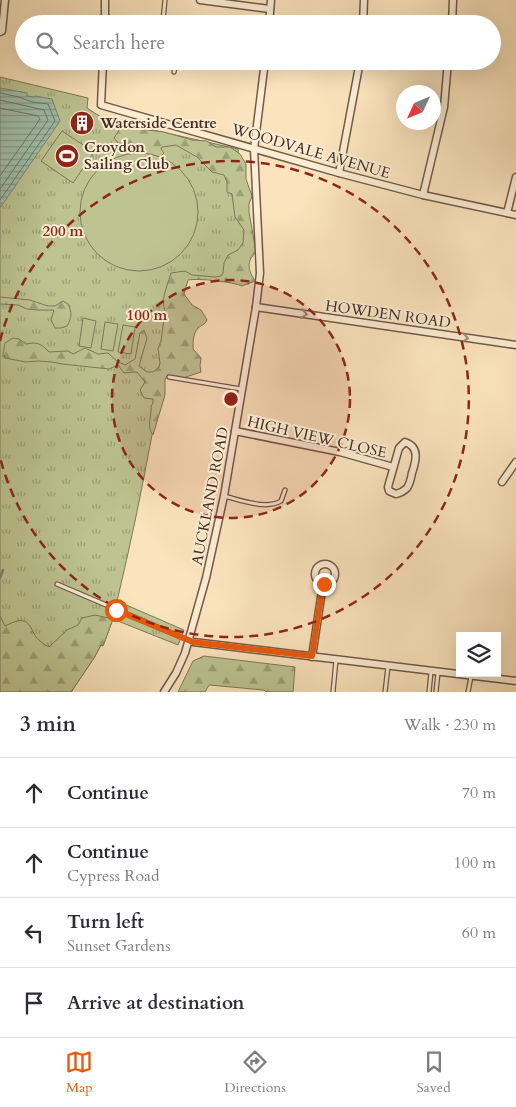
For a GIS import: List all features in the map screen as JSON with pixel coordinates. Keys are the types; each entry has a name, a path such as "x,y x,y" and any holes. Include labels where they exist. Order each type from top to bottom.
{"street":[{"path":"0,32 2,31 5,0"},
{"path":"105,0 105,15"},
{"path":"200,0 270,9"},
{"path":"270,15 271,0"},
{"path":"363,15 364,0"},
{"path":"452,15 453,0"},
{"name":"WOODVALE AVENUE","path":"103,70 101,105 339,173 423,195 516,215"},
{"name":"AUCKLAND ROAD","path":"164,692 180,664 206,578 224,496 256,307 260,273 254,149 264,70"},
{"path":"339,173 358,70"},
{"path":"423,195 444,107 447,70"},
{"path":"507,213 516,177"},
{"name":"HOWDEN ROAD","path":"256,307 516,345"},
{"name":"HIGH VIEW CLOSE","path":"235,431 340,452 393,467"},
{"name":"HIGH VIEW CLOSE","path":"408,443 415,450 416,458 407,488 396,494 389,491 393,467 402,444 408,443"},
{"path":"502,482 516,462"},
{"path":"312,656 323,584"},
{"path":"188,640 456,675"},
{"path":"493,677 516,681"}],"lane":[{"path":"163,15 164,0"},
{"path":"169,377 242,389"},
{"path":"224,496 262,504 274,504 281,501 285,490"},
{"path":"57,584 188,640"},
{"path":"333,692 336,660"},
{"path":"385,692 388,667"},
{"path":"429,692 435,673"},
{"path":"435,673 436,692"},
{"path":"468,692 471,677"}],"green space":[{"path":"0,77 88,98 87,108 104,119 238,149 249,284 178,276 151,439 117,601 184,630 178,645 113,619 103,646 101,645 71,692 0,692"},
{"path":"130,124 139,129 164,132 192,140 207,141 216,147 230,147 240,154 246,164 246,179 252,196 249,212 256,252 249,266 255,281 242,286 216,281 188,280 184,294 192,305 201,310 207,320 196,330 193,340 193,349 201,358 201,372 177,380 168,375 165,379 165,395 153,435 150,425 153,399 144,398 140,390 145,382 137,372 124,373 118,365 109,369 52,362 26,362 5,358 3,354 5,343 13,338 19,339 26,344 39,344 49,352 68,351 73,354 85,348 98,354 108,353 118,362 125,365 135,359 140,333 144,330 147,338 139,366 147,372 153,372 159,367 160,363 158,349 161,341 165,311 163,302 171,273 185,271 192,275 221,276 228,255 238,250 243,243 244,230 235,217 232,194 227,192 227,182 224,175 212,172 197,157 176,145 162,147 161,149 164,153 161,156 162,161 134,156 133,146 118,143 114,138 121,127"},
{"name":"Croydon Sailing Club","path":"62,131 94,152 73,183 41,161"},
{"path":"139,153 161,158 181,170 193,190 198,212 193,234 181,254 161,266 139,271 117,266 97,254 85,234 80,212 85,190 97,170 117,158"},
{"path":"0,297 30,300 48,306 55,306 63,301 68,304 71,315 70,320 67,326 55,328 51,320 54,310 27,309 18,305 0,304"},
{"path":"83,318 96,321 91,348 79,346"},
{"path":"105,322 118,324 113,351 101,349"},
{"path":"123,325 135,327 131,354 118,352"},
{"path":"95,615 113,619 103,646 101,645 71,692 0,692 0,616 5,626 17,621 24,621 36,637 49,647 67,630 78,625 82,618"},
{"path":"204,656 295,667 293,692 266,692 264,690 209,685 205,692 178,692 193,661"}],"water":[{"path":"0,88 27,93 27,96 52,99 60,121 0,208"}],"waterway":[{"path":"0,578 3,570"}],"place":[{"name":"Waterside Centre","path":"82,123"},
{"name":"Croydon Sailing Club","path":"67,156"}],"route":[{"path":"116,610 193,642 312,656 324,584"}]}
